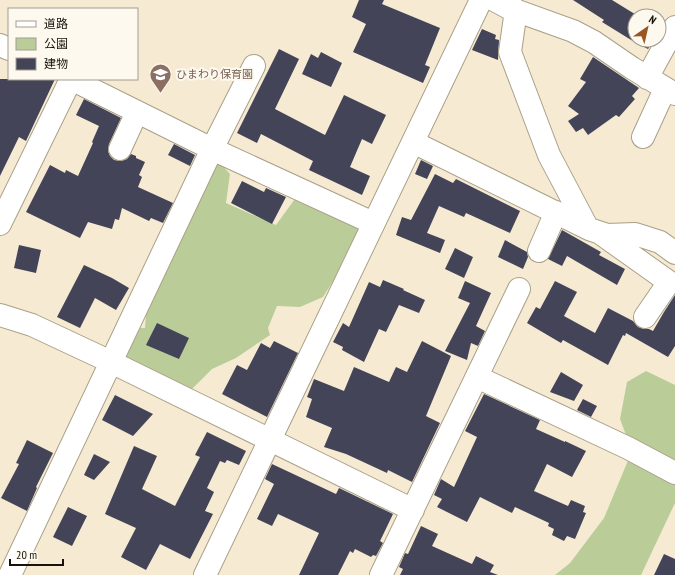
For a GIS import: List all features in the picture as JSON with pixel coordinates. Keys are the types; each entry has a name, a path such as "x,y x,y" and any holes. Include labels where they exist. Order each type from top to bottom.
{"street":[{"path":"205,575 481,0"},
{"path":"494,0 516,10 578,33 662,87"},
{"path":"516,10 510,52 549,155 594,230 669,282 645,317"},
{"path":"643,137 662,87 675,26"},
{"path":"10,575 212,149 254,66"},
{"path":"0,224 71,80"},
{"path":"73,80 212,149 373,223"},
{"path":"120,149 137,112"},
{"path":"413,142 594,230 606,235 635,234 660,242 675,253"},
{"path":"539,251 556,212"},
{"path":"381,575 519,289"},
{"path":"0,315 32,325 111,362 413,510"},
{"path":"477,377 608,438 675,473"}],"green space":[{"path":"212,163 221,164 230,174 226,203 276,225 297,196 368,226 323,297 300,307 277,306 268,328 270,335 236,358 212,369 190,391 125,356 138,328 145,328 146,314 142,306"},
{"path":"646,371 675,385 675,503 641,575 555,575 570,563 604,518 632,451 620,419 627,382"}],"building":[{"path":"359,0 384,0 382,4 440,28 425,65 430,67 423,83 353,52 366,24 352,17"},
{"path":"573,0 612,0 627,9 627,37 602,22 604,20"},
{"path":"482,29 496,35 495,39 499,40 498,60 472,50"},
{"path":"279,49 299,59 275,109 325,135 344,95 386,115 372,144 362,139 350,167 370,176 362,195 309,170 313,161 261,134 257,143 237,133"},
{"path":"321,52 342,63 331,87 302,74 311,54 318,58"},
{"path":"593,57 639,88 632,96 635,99 619,117 616,115 588,135 583,128 576,132 568,121 579,114 568,106 586,82 580,79"},
{"path":"0,79 55,80 26,141 19,137 0,176"},
{"path":"84,99 121,118 109,144 108,151 110,156 114,160 121,161 127,159 131,154 145,162 139,175 142,177 138,187 173,203 163,223 151,218 149,221 122,208 119,220 115,219 112,229 88,222 80,238 26,212 50,165 65,173 66,170 78,176 99,126 76,115"},
{"path":"174,144 195,155 190,166 168,155"},
{"path":"421,160 433,166 427,179 415,174"},
{"path":"435,174 453,183 456,179 520,211 510,233 466,213 464,217 439,206 427,233 445,240 440,253 396,235 402,217 411,220"},
{"path":"242,181 264,192 266,188 286,197 272,224 231,203"},
{"path":"562,230 601,252 599,255 625,269 617,285 567,256 562,266 548,259"},
{"path":"505,240 527,252 528,257 523,269 498,257"},
{"path":"19,245 41,250 36,273 14,268"},
{"path":"455,248 473,257 464,278 445,269"},
{"path":"84,265 129,288 116,310 95,298 80,328 57,317"},
{"path":"383,280 425,300 419,313 399,305 386,332 379,329 364,362 342,350 343,347 333,342 343,323 349,327 369,282 380,287"},
{"path":"465,281 491,293 476,326 485,331 478,346 471,343 467,360 445,351 470,303 458,298"},
{"path":"555,281 577,292 564,316 595,333 608,308 633,321 638,327 653,331 675,295 675,346 668,357 626,333 625,336 623,335 608,365 563,340 561,343 527,323 536,307 540,309"},
{"path":"157,323 189,338 179,359 146,345"},
{"path":"274,341 298,353 267,417 222,394 237,365 247,370 261,343 270,348"},
{"path":"422,341 451,356 426,416 440,423 412,482 388,470 387,473 346,454 324,447 332,428 306,417 312,399 307,397 314,379 344,391 354,367 389,382 396,367 407,372"},
{"path":"561,372 583,385 574,401 550,392"},
{"path":"484,394 540,420 536,429 586,451 572,477 547,464 534,491 568,506 571,500 585,506 583,512 586,513 575,539 567,536 564,541 552,535 554,529 548,526 549,523 515,507 512,513 480,497 467,522 437,507 442,499 434,495 441,479 454,487 477,437 465,431"},
{"path":"115,395 153,414 133,436 102,420"},
{"path":"583,399 597,406 591,417 577,410"},
{"path":"207,432 246,451 239,465 227,460 225,463 220,461 207,488 214,492 205,511 213,514 190,559 160,544 146,570 121,557 136,528 105,514 134,446 157,456 142,489 175,506 200,457 195,455"},
{"path":"27,440 53,453 36,487 37,488 27,511 1,498 19,464 16,463"},
{"path":"94,454 110,462 94,480 84,475"},
{"path":"272,464 336,494 339,488 393,514 380,541 383,543 376,556 373,555 371,557 355,549 353,553 350,551 338,575 299,575 319,533 278,514 272,526 257,519 274,484 265,479"},
{"path":"68,507 87,516 72,546 53,537"},
{"path":"421,526 438,534 432,546 472,564 476,556 494,565 490,572 498,575 400,575 403,569 399,567 405,553 408,554"},
{"path":"664,554 675,559 675,575 654,575"}],"place":[{"name":"ひまわり保育園","path":"161,94"}]}
